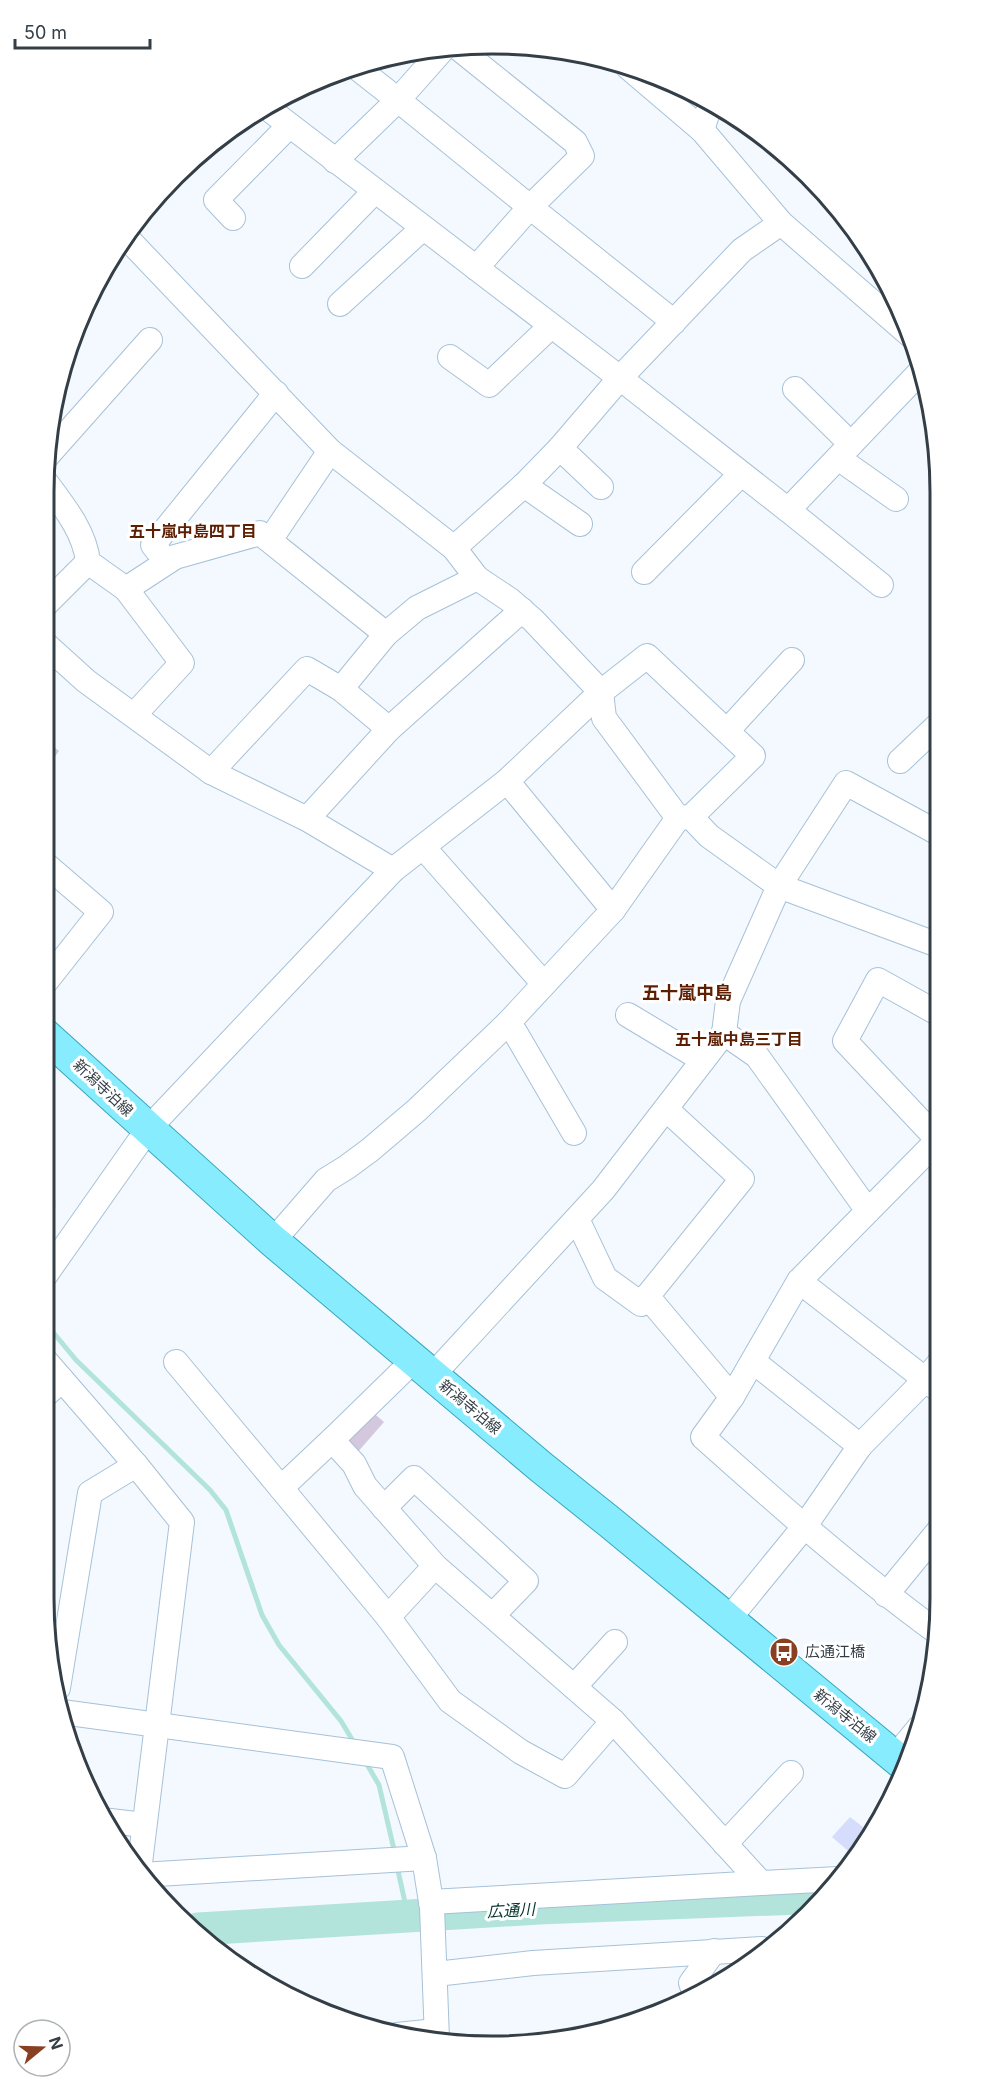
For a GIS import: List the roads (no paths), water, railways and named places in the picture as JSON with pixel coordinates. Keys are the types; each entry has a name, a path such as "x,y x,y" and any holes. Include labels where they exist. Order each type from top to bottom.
{"main road":[{"name":"新潟寺泊線","path":"54,1043 273,1241 423,1368 899,1760"}],"street":[{"path":"467,55 575,142 582,156 530,207 476,268"},
{"path":"336,160 398,100 435,58"},
{"path":"364,73 674,322"},
{"path":"645,81 702,130 781,224 897,324"},
{"path":"702,130 708,111"},
{"path":"273,113 620,378 881,585"},
{"path":"233,218 216,200 289,126"},
{"path":"302,266 375,191"},
{"path":"454,548 524,485 560,448 620,378 742,250 781,224"},
{"path":"340,304 423,228"},
{"path":"132,243 330,451 454,548 477,578 522,610 601,692 604,718 685,818 779,886 930,942"},
{"path":"450,357 489,385 551,326"},
{"path":"57,445 150,340"},
{"path":"788,510 915,378"},
{"path":"795,389 845,451 896,500"},
{"path":"167,562 153,545 276,393"},
{"path":"560,448 601,487"},
{"path":"270,540 330,451"},
{"path":"645,572 741,474"},
{"path":"524,485 580,524"},
{"path":"54,494 74,523 86,549 88,562 126,589 182,663 134,715"},
{"path":"126,589 175,557 260,533 386,634"},
{"path":"54,596 88,562"},
{"path":"341,689 386,634 417,608 477,578"},
{"path":"307,819 389,729 522,610"},
{"path":"54,652 86,681 211,772 307,819 393,870"},
{"path":"54,1263 148,1129 393,870 507,781 601,692 647,656 753,756 685,818 613,910 508,1023 378,1144 326,1180 273,1241"},
{"path":"727,731 792,660"},
{"path":"211,772 307,669 341,689 389,729"},
{"path":"900,761 930,732"},
{"path":"507,781 613,910"},
{"path":"281,1488 332,1440 423,1368 577,1219 603,1190 724,1033 728,1000 779,886 846,783 930,829"},
{"path":"423,847 544,984"},
{"path":"54,872 101,912 54,971"},
{"path":"930,1009 878,980 845,1041 930,1131"},
{"path":"628,1015 703,1060"},
{"path":"508,1023 574,1133"},
{"path":"724,1033 757,1056 867,1211"},
{"path":"577,1219 605,1278 641,1304 742,1179 666,1109"},
{"path":"929,1626 886,1595 804,1527 703,1437 732,1397 799,1281 930,1149"},
{"path":"799,1281 930,1373"},
{"path":"647,1296 732,1397"},
{"path":"176,1362 388,1617 450,1701 521,1752 565,1776 613,1721"},
{"path":"753,1362 860,1446"},
{"path":"54,1371 182,1522 140,1858"},
{"path":"54,1387 62,1380"},
{"path":"728,1620 804,1527 860,1446 930,1382"},
{"path":"332,1440 354,1464 365,1486 435,1566 613,1721 761,1883"},
{"path":"61,1673 90,1492 136,1466"},
{"path":"384,1508 414,1478 526,1581 493,1615"},
{"path":"886,1595 930,1541"},
{"path":"388,1617 435,1566"},
{"path":"574,1687 615,1642"},
{"path":"70,1713 393,1757 424,1857 432,1905 436,2032"},
{"path":"725,1844 791,1773"},
{"path":"116,1822 144,1825"},
{"path":"153,1874 424,1857"},
{"path":"432,1905 827,1880"},
{"path":"435,1970 753,1949"},
{"path":"693,1987 691,1983 714,1951"}],"waterway":[{"path":"54,1333 76,1360 210,1490 226,1510 262,1615 279,1645 341,1721 356,1746"},
{"path":"365,1761 379,1785 395,1854"},
{"path":"397,1866 408,1916"},
{"name":"広通川","path":"205,1929 539,1908 811,1898"}],"place":[{"name":"広通江橋","path":"784,1652"}],"district":[{"name":"五十嵐中島四丁目","path":"193,531"},
{"name":"五十嵐中島","path":"687,993"},
{"name":"五十嵐中島三丁目","path":"739,1039"}]}
